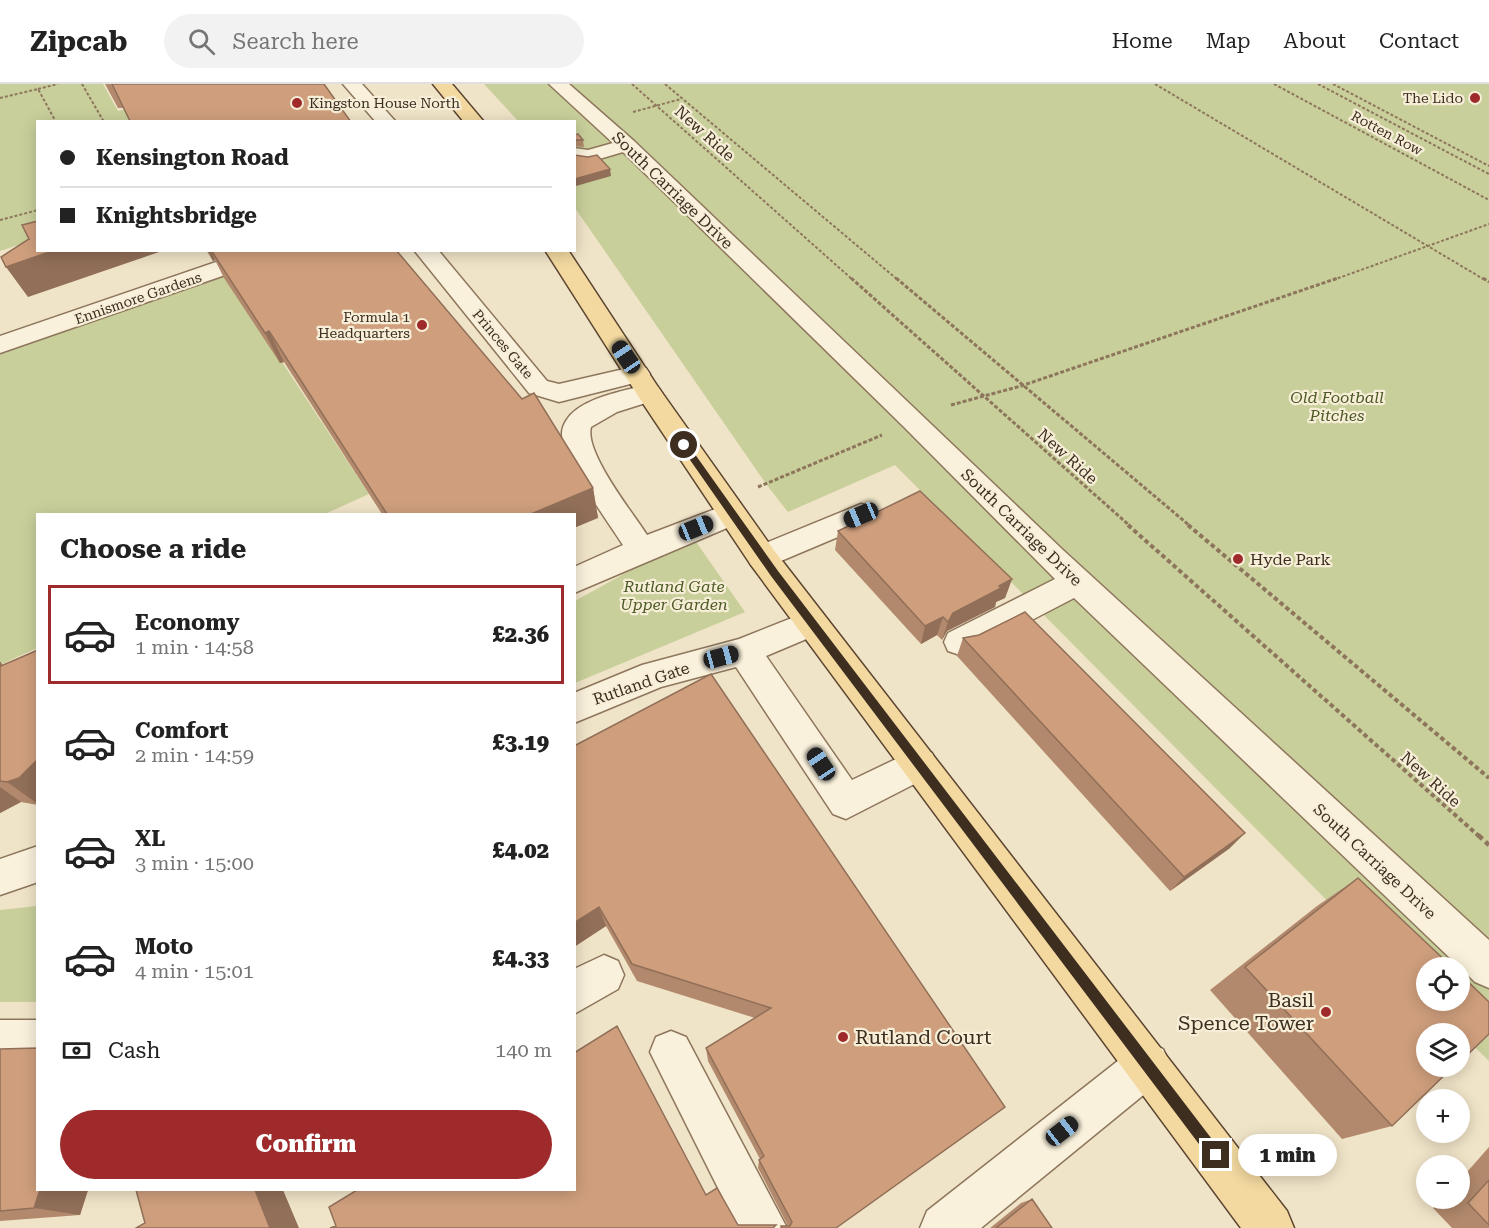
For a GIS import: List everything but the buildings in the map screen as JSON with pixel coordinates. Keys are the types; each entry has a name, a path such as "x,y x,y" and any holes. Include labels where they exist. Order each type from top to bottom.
{"main road":[{"path":"442,84 473,120"},
{"path":"557,252 643,383 762,557 1270,1228"}],"street":[{"path":"352,84 385,120"},
{"name":"South Carriage Drive","path":"558,84 627,145 1078,582 1489,968"},
{"path":"579,160 627,145"},
{"name":"Ennismore Gardens","path":"0,345 269,252"},
{"name":"Princes Gate","path":"426,252 538,387 559,393 643,383"},
{"path":"640,550 582,456 576,441 576,429 580,421 588,414 643,383"},
{"path":"576,580 640,550 731,514"},
{"path":"762,557 861,515"},
{"path":"960,642 1078,582"},
{"name":"Rutland Gate","path":"576,707 654,675 744,651 812,623"},
{"path":"744,651 846,801 919,764"},
{"path":"0,877 36,865"},
{"path":"0,1041 36,1041"},
{"path":"671,1052 763,1228"},
{"path":"944,1228 1148,1064"}],"path":[{"path":"0,98 58,84"},
{"path":"82,84 103,120"},
{"name":"New Ride","path":"632,84 1489,845"},
{"path":"665,84 1489,777"},
{"path":"1155,84 1489,282"},
{"name":"Rotten Row","path":"1274,84 1489,200"},
{"name":"Rotten Row","path":"1318,84 1489,174"},
{"path":"1333,84 1489,166"},
{"path":"38,89 55,120"},
{"path":"630,113 682,98"},
{"path":"0,220 36,211"},
{"path":"951,405 1022,386 1430,247 1489,224"},
{"path":"758,487 888,432"}],"green space":[{"path":"0,84 103,84 118,111 220,87 226,120 36,120 36,239 0,251"},
{"name":"Hyde Park","path":"484,84 1489,84 1489,1061 1470,1043 1470,1023 1450,1023 1437,1011 1470,1011 1470,957 1416,957 1416,965 1378,952 895,465 788,512 766,484 576,209 576,120 517,120"},
{"path":"224,274 369,494 327,513 36,513 36,648 0,665 0,352"},
{"name":"Rutland Gate Upper Garden","path":"692,536 745,612 576,683 576,600"},
{"path":"36,906 36,1002 0,1002 0,910"}],"place":[{"name":"The Lido","path":"1475,98"},
{"name":"Kingston House North","path":"297,103"},
{"name":"Formula 1 Headquarters","path":"422,325"},
{"name":"Hyde Park","path":"1238,559"},
{"name":"Basil Spence Tower","path":"1326,1012"},
{"name":"Rutland Court","path":"843,1037"}],"route":[{"path":"684,445 775,574 1216,1155"}],"park label":[{"name":"Old Football Pitches","path":"1337,406"}]}
